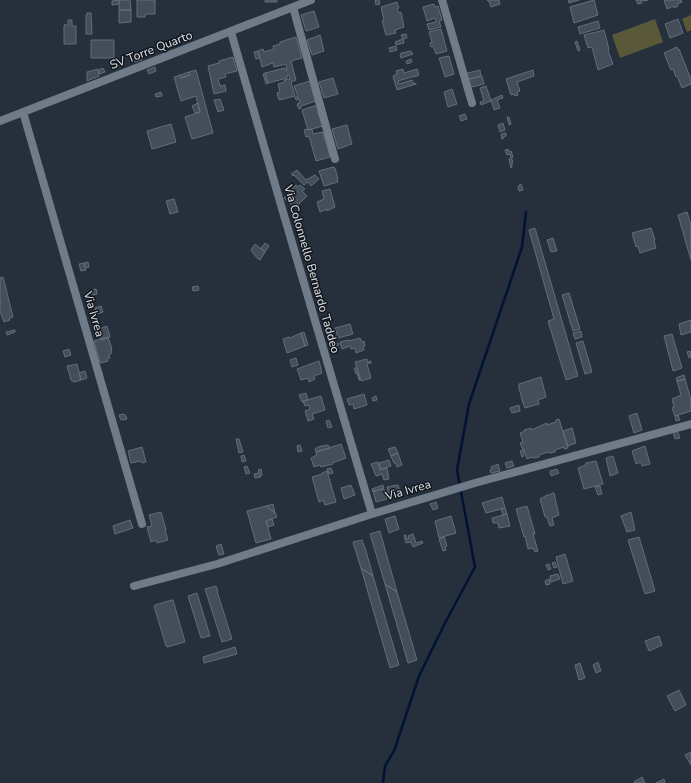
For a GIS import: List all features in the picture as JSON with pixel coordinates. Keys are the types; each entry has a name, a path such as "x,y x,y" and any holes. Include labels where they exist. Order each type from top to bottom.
{"street":[{"name":"SV Torre Quarto","path":"0,121 311,0"},
{"path":"442,0 472,103"},
{"path":"293,7 335,159"},
{"name":"Via Colonnello Bernardo Taddeo","path":"231,32 282,212 372,514"},
{"name":"Via Ivrea","path":"23,112 142,524"},
{"name":"Via Ivrea","path":"134,586 216,564 475,483 691,424"}],"shaded area":[{"path":"691,15 691,30 687,32 682,19"},
{"path":"655,19 663,42 620,58 612,35"}],"building":[{"path":"119,0 119,4 112,5 112,1"},
{"path":"119,0 130,0 131,10 119,10"},
{"path":"137,0 155,0 155,14 145,14 145,17 137,17"},
{"path":"265,0 277,0 277,2 265,2"},
{"path":"376,0 379,0 380,4 376,5"},
{"path":"487,0 499,0 500,4 491,7 489,1"},
{"path":"568,0 579,0 569,3"},
{"path":"594,0 598,15 574,23 570,7"},
{"path":"636,0 643,0 641,1 642,3 638,4"},
{"path":"664,0 681,0 682,2 677,4 678,6 674,8 673,6 667,9"},
{"path":"397,2 399,8 397,9 399,13 401,12 404,27 395,30 396,33 386,35 382,21 384,20 381,7"},
{"path":"434,4 435,7 438,6 442,20 439,21 441,27 429,30 427,24 436,22 435,18 427,21 423,7"},
{"path":"119,10 131,10 131,22 119,23"},
{"path":"314,11 319,27 306,31 301,15"},
{"path":"87,13 91,13 92,34 86,34"},
{"path":"678,19 683,33 670,38 665,24"},
{"path":"68,20 72,20 72,26 76,26 76,44 64,44 64,26 65,24 68,26"},
{"path":"598,21 600,28 580,34 578,27"},
{"path":"441,29 447,51 436,54 433,46 431,47 430,43 432,42 429,32"},
{"path":"604,30 608,50 613,64 598,70 592,47 588,48 584,35"},
{"path":"406,34 407,38 403,39 401,35"},
{"path":"320,35 324,51 312,55 307,40"},
{"path":"296,37 302,58 291,61 296,80 291,82 295,96 279,100 277,93 280,92 278,84 285,82 284,80 290,79 289,75 287,75 287,78 268,83 265,73 285,68 285,71 287,70 286,64 274,67 273,63 262,67 258,51 263,49 264,52 274,49 273,46 280,44 280,42"},
{"path":"403,39 404,43 396,45 395,42"},
{"path":"91,40 114,40 114,58 91,58"},
{"path":"577,41 580,50 578,51 575,42"},
{"path":"396,46 397,50 390,52 389,48"},
{"path":"677,47 691,77 691,84 682,88 673,69 671,70 664,53"},
{"path":"258,51 260,58 256,59 254,52"},
{"path":"411,51 413,54 401,58 401,53"},
{"path":"140,55 142,60 134,62 132,58"},
{"path":"449,56 454,74 445,77 439,58"},
{"path":"233,57 237,71 225,74 226,77 218,79 220,86 225,85 226,91 214,94 208,66 219,63 219,61"},
{"path":"411,59 412,62 407,64 406,61"},
{"path":"155,67 156,71 149,74 147,70"},
{"path":"103,68 105,72 99,74 99,70"},
{"path":"98,69 99,76 87,81 87,72"},
{"path":"403,69 404,73 417,69 419,75 398,81 399,84 412,80 414,84 416,84 397,90 393,76 397,74 396,71"},
{"path":"196,70 213,133 192,139 185,117 200,112 196,96 181,101 174,77 180,75 181,78 190,75 189,72"},
{"path":"480,70 481,76 465,80 464,74"},
{"path":"533,70 534,76 517,82 520,91 517,92 518,95 511,95 506,79"},
{"path":"189,72 190,75 181,78 180,75"},
{"path":"265,73 268,83 266,84 263,74"},
{"path":"482,76 484,84 468,88 466,80"},
{"path":"333,78 338,94 324,98 319,82"},
{"path":"310,81 316,101 301,106 299,109 297,104 300,103 299,99 296,100 295,97 298,97 294,86"},
{"path":"486,86 491,101 481,105 480,102 484,101 480,88"},
{"path":"452,89 457,104 448,107 444,92"},
{"path":"161,92 162,96 156,97 155,94"},
{"path":"502,95 503,98 497,100 500,108 494,110 491,100"},
{"path":"220,99 224,110 218,112 214,100"},
{"path":"198,103 200,112 195,113 192,106"},
{"path":"317,105 323,126 308,130 302,110"},
{"path":"465,114 467,119 461,121 459,116"},
{"path":"507,117 509,117 511,124 509,125"},
{"path":"503,123 505,130 500,132 498,125"},
{"path":"171,124 176,142 152,149 147,131"},
{"path":"347,125 352,144 338,149 332,129"},
{"path":"312,129 313,134 323,132 330,157 316,161 309,136 306,137 304,130"},
{"path":"506,133 506,136 502,139 501,134"},
{"path":"508,149 509,152 511,151 513,157 511,158 510,154 507,155 505,150"},
{"path":"509,159 512,159 513,162 511,168"},
{"path":"333,167 335,168 338,182 324,186 319,171"},
{"path":"297,170 306,180 315,175 319,179 311,186 308,182 304,185 291,174"},
{"path":"521,184 523,190 519,191 518,187"},
{"path":"296,185 298,187 300,185 305,189 302,191 307,196 295,208 284,198"},
{"path":"330,189 335,207 327,211 327,209 320,212 317,202 324,199 322,191"},
{"path":"174,199 178,212 170,214 166,201"},
{"path":"687,212 691,225 691,260 678,215"},
{"path":"535,228 578,376 566,380 548,321 554,319 529,230"},
{"path":"651,228 656,248 640,253 638,246 636,247 632,233"},
{"path":"553,238 557,251 551,252 547,240"},
{"path":"265,243 269,246 265,252 261,248"},
{"path":"255,244 265,252 260,260 251,250"},
{"path":"88,262 89,267 85,268 84,263"},
{"path":"84,263 86,270 81,271 79,264"},
{"path":"3,277 13,317 4,322 0,311 0,278"},
{"path":"198,286 199,290 193,291 192,287"},
{"path":"96,289 97,294 93,295 91,290"},
{"path":"569,293 580,329 573,331 562,295"},
{"path":"101,306 103,312 97,314 95,308"},
{"path":"96,311 97,314 92,315 91,312"},
{"path":"691,320 691,332 681,335 679,324"},
{"path":"350,324 353,334 338,338 335,328"},
{"path":"107,326 110,337 101,340 99,329"},
{"path":"15,330 15,332 7,335 6,332"},
{"path":"581,331 582,337 575,339 573,333"},
{"path":"304,332 308,345 305,346 301,333"},
{"path":"301,333 305,346 287,353 283,339 290,338"},
{"path":"672,334 682,368 673,371 664,336"},
{"path":"108,337 112,353 109,354 110,358 107,359 108,361 101,363 94,341"},
{"path":"360,338 362,342 364,341 364,350 356,353 355,348 351,349 350,346 342,349 340,342"},
{"path":"583,341 592,372 585,374 576,343"},
{"path":"338,343 339,345 330,347 329,345"},
{"path":"69,349 71,355 65,357 63,351"},
{"path":"690,351 691,357 689,358 687,352"},
{"path":"296,358 298,365 292,367 290,360"},
{"path":"367,359 367,362 371,361 371,363 367,364 371,378 361,381 355,362"},
{"path":"319,361 322,373 314,376 315,379 309,382 308,378 301,380 297,369"},
{"path":"77,364 81,380 74,382 71,380 67,366"},
{"path":"354,368 357,368 360,380 357,373 356,374"},
{"path":"85,371 87,378 81,380 79,373"},
{"path":"684,375 685,379 677,381 676,378"},
{"path":"541,377 546,397 538,400 539,404 525,408 519,384"},
{"path":"685,379 691,400 691,411 675,416 672,408 674,407 672,399 681,395 677,381"},
{"path":"306,393 308,400 302,402 299,395"},
{"path":"364,394 367,405 354,409 353,404 349,405 347,399"},
{"path":"321,396 325,410 312,414 314,419 308,421 305,411 310,409 309,405 305,406 303,401"},
{"path":"376,396 377,400 373,401 372,398"},
{"path":"519,405 520,411 512,413 510,408"},
{"path":"637,413 642,430 634,433 629,416"},
{"path":"124,414 127,419 121,420 119,415"},
{"path":"678,415 680,420 676,421 675,416"},
{"path":"559,419 568,448 564,449 564,447 555,450 555,452 548,452 539,455 539,457 527,459 524,449 523,450 520,443 523,442 520,433 525,431 524,430 531,428 531,430 547,423 547,425 556,422 556,420"},
{"path":"329,420 332,427 328,428 326,421"},
{"path":"572,428 576,443 568,446 563,431"},
{"path":"677,430 680,438 675,439 673,432"},
{"path":"236,439 239,439 243,452 239,453"},
{"path":"341,444 346,458 332,463 333,464 314,467 311,458 317,455 316,452"},
{"path":"300,445 302,451 298,452 297,446"},
{"path":"328,445 330,448 316,452 315,449 318,447"},
{"path":"645,446 650,464 642,466 641,462 636,464 632,451"},
{"path":"142,447 146,462 142,463 141,461 131,463 128,451"},
{"path":"395,447 398,453 391,456 388,449"},
{"path":"523,450 524,456 522,457 520,451"},
{"path":"398,453 402,465 397,467 391,456"},
{"path":"244,455 246,461 242,462 241,456"},
{"path":"613,456 618,473 610,476 606,458"},
{"path":"389,460 391,466 381,469 379,463"},
{"path":"512,461 514,466 507,468 505,463"},
{"path":"596,461 603,484 584,489 578,468 586,465 586,463"},
{"path":"378,462 380,470 387,468 389,479 384,480 382,474 376,476 371,464"},
{"path":"498,464 500,471 491,473 491,467"},
{"path":"247,466 250,473 246,474 244,467"},
{"path":"331,468 333,473 329,474 327,469"},
{"path":"261,469 261,477 255,478 254,474 259,473 258,470"},
{"path":"557,469 559,473 551,476 550,471"},
{"path":"327,471 336,502 325,505 323,500 319,502 312,477"},
{"path":"351,485 355,495 344,499 341,488"},
{"path":"383,485 384,488 373,492 372,489"},
{"path":"398,485 400,492 389,495 387,487"},
{"path":"600,486 602,494 598,495 595,487"},
{"path":"384,489 387,499 376,502 373,491"},
{"path":"554,493 559,515 552,518 554,525 550,526 547,517 545,517 540,499"},
{"path":"502,497 505,508 486,513 482,503"},
{"path":"436,502 438,508 433,510 430,504"},
{"path":"273,504 275,513 266,506"},
{"path":"266,506 275,513 277,517 266,521 271,539 256,543 247,511"},
{"path":"527,506 538,551 535,552 533,548 528,549 516,509"},
{"path":"505,508 507,514 503,515 501,509"},
{"path":"161,512 168,540 157,543 156,540 151,542 147,527 152,526 149,515"},
{"path":"631,512 635,530 627,532 621,516"},
{"path":"507,514 510,526 499,528 498,523 493,523 492,518"},
{"path":"395,516 399,529 389,533 385,519"},
{"path":"451,516 456,533 439,538 435,521"},
{"path":"272,519 274,525 268,527 266,521"},
{"path":"130,520 133,528 115,534 113,526"},
{"path":"380,531 397,592 385,584 370,534"},
{"path":"413,534 416,543 422,541 423,543 413,547 411,542 406,543 404,535 406,535 406,539 409,538 408,536"},
{"path":"444,537 447,546 445,547 446,550 443,551 439,539"},
{"path":"639,537 655,591 645,594 628,540"},
{"path":"362,540 373,576 361,568 353,542"},
{"path":"221,544 224,554 219,555 216,546"},
{"path":"565,554 573,581 563,584 556,557"},
{"path":"555,562 557,567 554,568 552,563"},
{"path":"549,564 551,569 548,570 546,565"},
{"path":"361,568 373,576 399,665 390,668"},
{"path":"558,574 560,579 551,582 550,576"},
{"path":"549,579 550,584 546,585 545,581"},
{"path":"385,584 397,592 417,660 408,663"},
{"path":"216,586 232,639 222,642 205,589"},
{"path":"197,593 210,636 201,638 188,596"},
{"path":"173,600 185,642 167,647 154,606"},
{"path":"659,636 662,645 649,651 645,641"},
{"path":"235,647 237,654 204,663 203,657"},
{"path":"598,662 601,671 596,673 593,665"},
{"path":"580,663 585,678 579,680 575,665"},
{"path":"679,690 686,705 675,711 667,696"},
{"path":"691,752 691,765 685,755"},
{"path":"642,777 645,783 634,783 634,782"},
{"path":"664,779 665,783 656,783"}],"waterway":[{"path":"383,783 385,766 394,751 419,676 475,567 457,470 469,404 522,247 526,212"}]}
